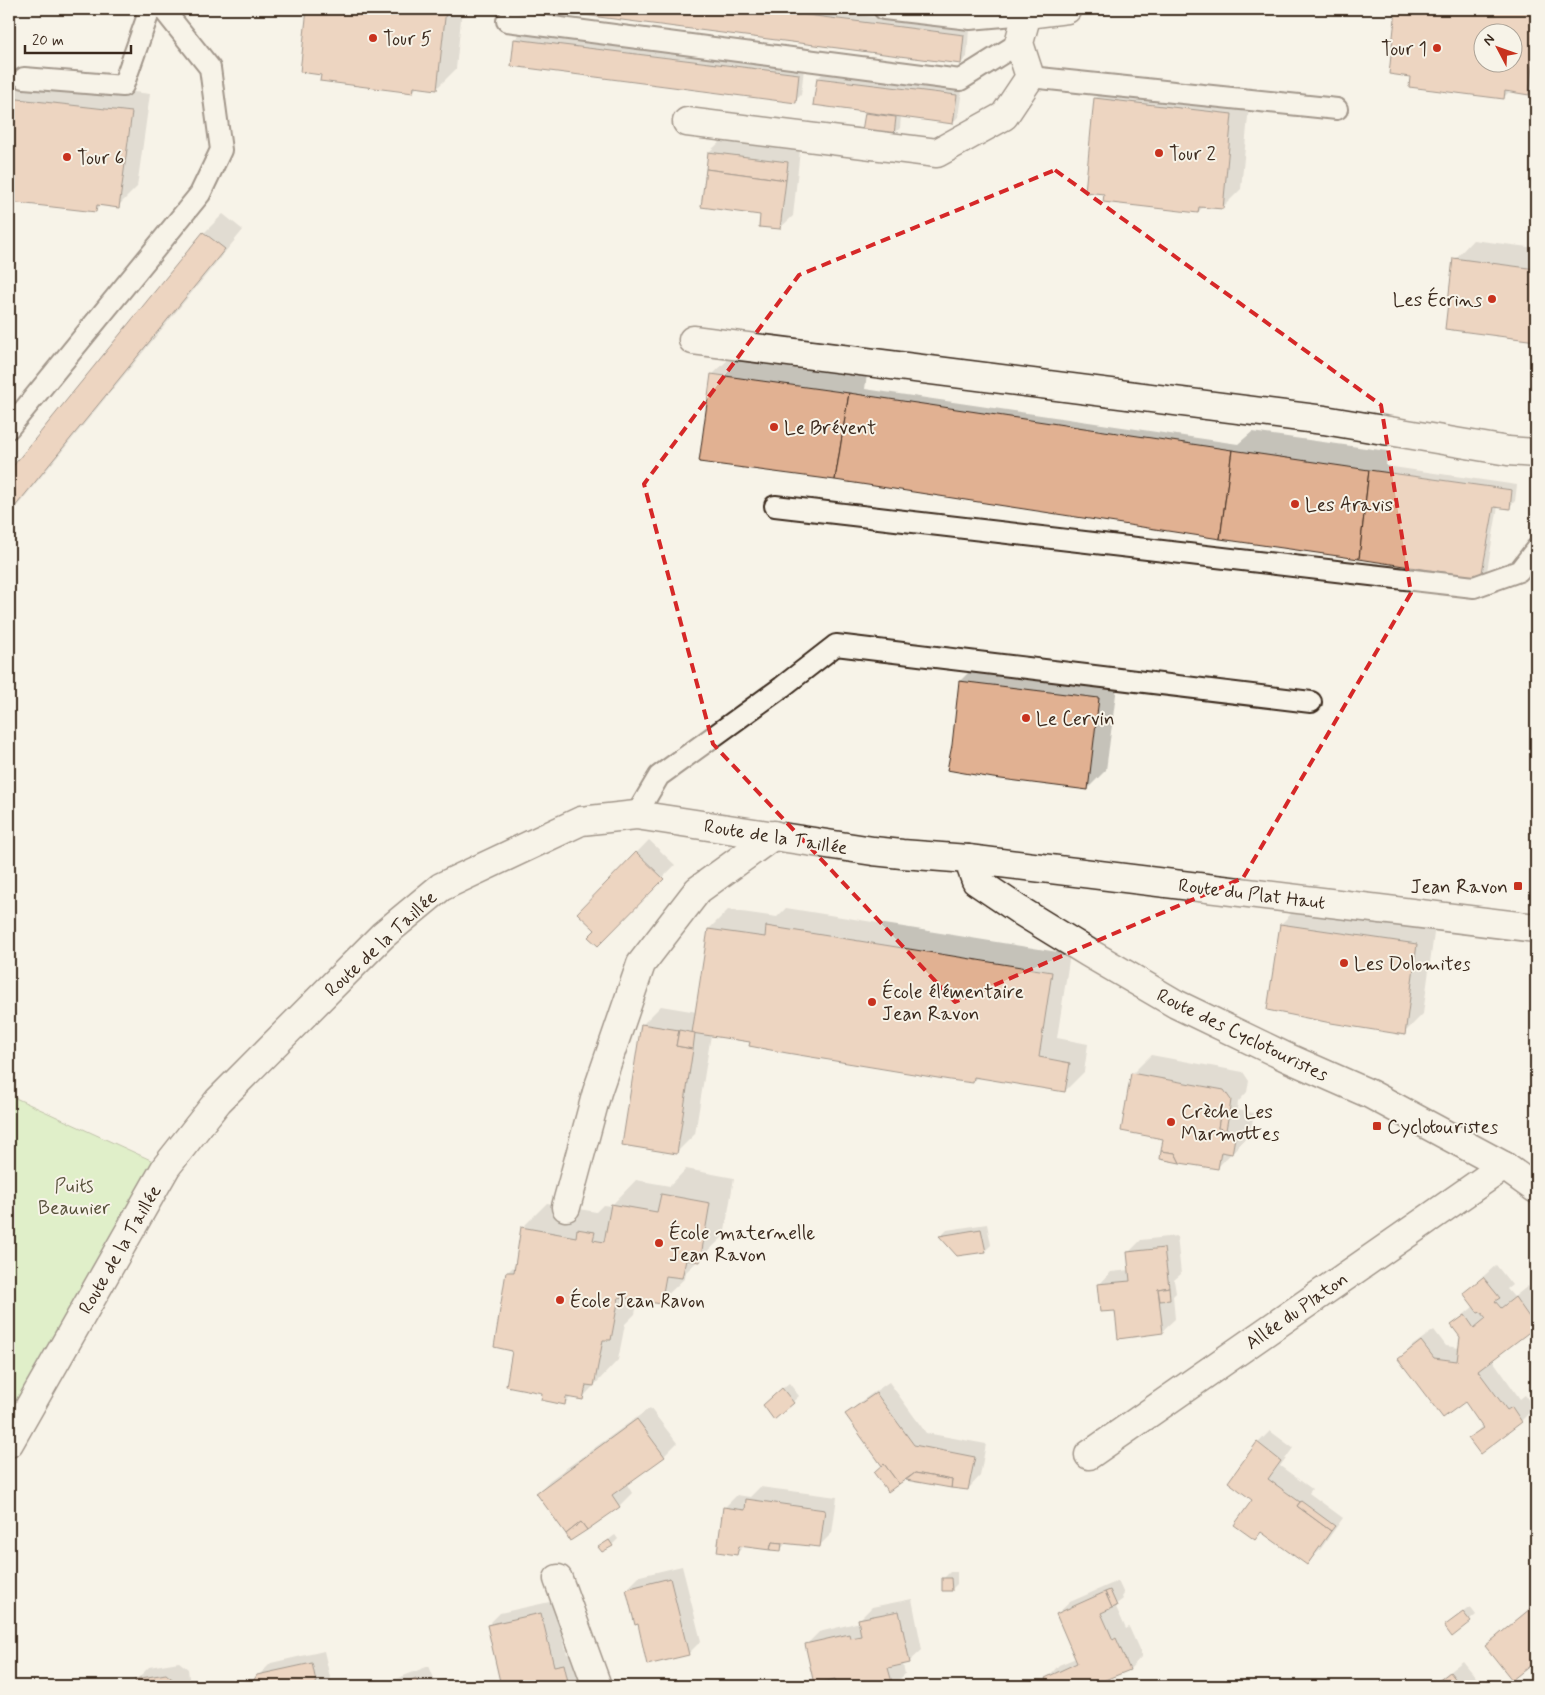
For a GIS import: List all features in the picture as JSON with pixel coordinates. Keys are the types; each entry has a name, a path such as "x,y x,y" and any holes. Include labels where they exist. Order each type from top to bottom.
{"street":[{"path":"687,122 937,153 1004,116 1030,77 1019,43 1028,14 1067,9"},
{"path":"693,340 1324,420 1508,451 1536,453"},
{"name":"Route de la Taillée","path":"9,1444 166,1167 218,1102 383,935 441,887 581,821 636,815 892,853 968,858"},
{"path":"566,1206 596,1092 641,964 698,890 774,836"},
{"name":"Route du Plat Haut","path":"968,858 1536,928"},
{"name":"Route des Cyclotouristes","path":"968,858 976,880 1019,910 1176,1004 1286,1057 1370,1094 1504,1166 1536,1188"},
{"name":"Allée du Platon","path":"1089,1455 1504,1166"},
{"path":"558,1579 597,1686"}],"lane":[{"path":"24,78 123,86 148,18 146,9"},
{"path":"9,428 200,194 221,150 210,68 163,9"},
{"path":"884,9 970,19 1028,14"},
{"path":"507,21 960,80 1019,43"},
{"path":"1030,77 1338,109"},
{"path":"775,506 1474,587 1519,571 1536,549"},
{"path":"636,815 659,776 782,688 836,645 1311,702"}],"highlighted area":[{"path":"1055,170 1381,405 1411,593 1243,878 955,1002 713,744 644,484 799,275"}],"green space":[{"name":"Puits Beaunier","path":"9,1095 166,1167 9,1443"}],"building":[{"name":"Tour 5","path":"307,9 446,9 437,90 414,87 413,93 320,81 321,75 300,72"},
{"path":"537,9 760,9 964,35 961,64"},
{"name":"Tour 1","path":"1396,9 1536,9 1529,95 1505,91 1504,99 1409,87 1410,77 1389,74"},
{"path":"514,39 799,74 796,103 511,66"},
{"path":"817,78 957,95 953,124 813,105"},
{"name":"Tour 6","path":"9,98 132,112 119,208 97,205 96,212 9,202"},
{"name":"Tour 2","path":"1094,98 1232,114 1223,209 1199,207 1198,213 1103,202 1104,194 1085,192"},
{"path":"865,113 896,117 894,135 862,131"},
{"path":"708,152 788,162 786,180 706,169"},
{"path":"706,169 786,180 780,229 759,227 760,215 701,207"},
{"path":"203,232 225,249 9,514 9,471"},
{"name":"Les Écrins","path":"1453,258 1536,269 1536,341 1445,329"},
{"name":"Le Brévent","path":"711,374 849,393 835,480 699,462"},
{"path":"849,393 1232,450 1220,539 835,480"},
{"name":"Les Aravis","path":"1232,450 1369,470 1359,559 1220,539"},
{"path":"1369,470 1512,490 1510,509 1494,507 1481,578 1359,559"},
{"name":"Le Cervin","path":"959,681 1099,698 1088,790 947,770 952,745"},
{"path":"636,852 664,879 598,946 588,937 595,930 577,913"},
{"name":"Les Dolomites","path":"1280,924 1417,944 1405,1035 1267,1010"},
{"name":"École élémentaire Jean Ravon","path":"766,926 1052,972 1039,1057 1070,1063 1065,1092 974,1077 973,1083 950,1080 787,1053 749,1046 750,1042 692,1033 708,929 765,937"},
{"path":"641,1024 679,1030 676,1046 693,1049 677,1154 622,1145"},
{"path":"679,1030 695,1033 693,1049 676,1046"},
{"name":"Crèche Les Marmottes","path":"1131,1073 1224,1090 1231,1100 1229,1113 1220,1116 1218,1128 1236,1132 1232,1154 1221,1152 1218,1169 1180,1163 1175,1153 1161,1151 1163,1139 1121,1131"},
{"path":"1229,1113 1226,1130 1218,1128 1220,1116"},
{"path":"1161,1151 1175,1153 1180,1163 1160,1159"},
{"name":"École Jean Ravon","path":"661,1194 710,1203 700,1262 686,1260 682,1278 666,1276 661,1304 619,1297 611,1340 603,1340 594,1386 586,1385 583,1400 566,1397 565,1405 541,1400 542,1393 506,1386 512,1351 494,1347 506,1272 514,1272 521,1227 576,1237 577,1229 595,1232 593,1240 604,1242 611,1204 657,1212"},
{"path":"981,1229 986,1252 957,1256 939,1236"},
{"path":"1164,1248 1169,1287 1158,1289 1163,1333 1118,1339 1115,1311 1100,1312 1097,1284 1130,1281 1127,1252"},
{"path":"1483,1277 1500,1298 1495,1301 1501,1308 1515,1297 1536,1327 1478,1371 1507,1410 1512,1407 1522,1422 1480,1454 1468,1438 1483,1428 1465,1402 1443,1418 1398,1359 1421,1341 1434,1358 1457,1361 1460,1337 1451,1325 1465,1315 1474,1328 1486,1318 1481,1312 1478,1313 1463,1293"},
{"path":"1169,1287 1170,1300 1160,1301 1158,1289"},
{"path":"782,1388 794,1403 774,1420 763,1405"},
{"path":"876,1393 914,1445 975,1457 968,1490 951,1488 952,1480 915,1473 899,1484 884,1464 882,1466 845,1414"},
{"path":"637,1419 665,1457 612,1495 620,1507 587,1530 581,1522 566,1534 536,1493"},
{"path":"1257,1442 1281,1461 1268,1479 1300,1502 1297,1506 1331,1531 1307,1565 1261,1532 1255,1540 1234,1525 1252,1500 1228,1482"},
{"path":"884,1464 899,1484 888,1492 874,1473"},
{"path":"915,1473 952,1480 951,1488 906,1480"},
{"path":"746,1499 825,1510 820,1547 772,1542 770,1550 739,1546 737,1555 717,1552 723,1507 745,1510"},
{"path":"1301,1501 1335,1526 1331,1531 1297,1506"},
{"path":"581,1522 587,1530 570,1541 566,1534"},
{"path":"609,1540 613,1546 602,1552 598,1547"},
{"path":"772,1542 782,1543 781,1551 770,1550"},
{"path":"670,1578 689,1655 647,1665 638,1624 635,1625 626,1589"},
{"path":"942,1578 951,1578 952,1591 942,1591"},
{"path":"1110,1590 1117,1606 1112,1608 1105,1592"},
{"path":"1105,1592 1112,1608 1101,1613 1113,1640 1116,1638 1130,1670 1090,1686 1049,1686 1045,1678 1077,1663 1056,1614"},
{"path":"1536,1604 1536,1661 1512,1680 1485,1646"},
{"path":"899,1611 910,1663 888,1668 893,1686 837,1686 835,1679 814,1684 805,1644 849,1634 850,1638 861,1636 858,1619"},
{"path":"1463,1612 1471,1622 1452,1637 1444,1626"},
{"path":"541,1613 554,1666 564,1664 569,1686 501,1686 487,1625"},
{"path":"312,1663 317,1686 250,1686 257,1675"},
{"path":"1450,1672 1461,1686 1432,1686"},
{"path":"166,1674 176,1682 176,1686 136,1686 135,1679"},
{"path":"416,1678 419,1686 395,1686"}],"place":[{"name":"Tour 5","path":"373,38"},
{"name":"Tour 1","path":"1437,48"},
{"name":"Tour 2","path":"1159,153"},
{"name":"Tour 6","path":"67,157"},
{"name":"Les Écrins","path":"1492,299"},
{"name":"Le Brévent","path":"774,427"},
{"name":"Les Aravis","path":"1295,504"},
{"name":"Le Cervin","path":"1026,718"},
{"name":"Jean Ravon","path":"1518,886"},
{"name":"Les Dolomites","path":"1344,963"},
{"name":"École élémentaire Jean Ravon","path":"872,1002"},
{"name":"Crèche Les Marmottes","path":"1171,1122"},
{"name":"Cyclotouristes","path":"1377,1126"},
{"name":"École maternelle Jean Ravon","path":"659,1243"},
{"name":"École Jean Ravon","path":"560,1300"}]}
